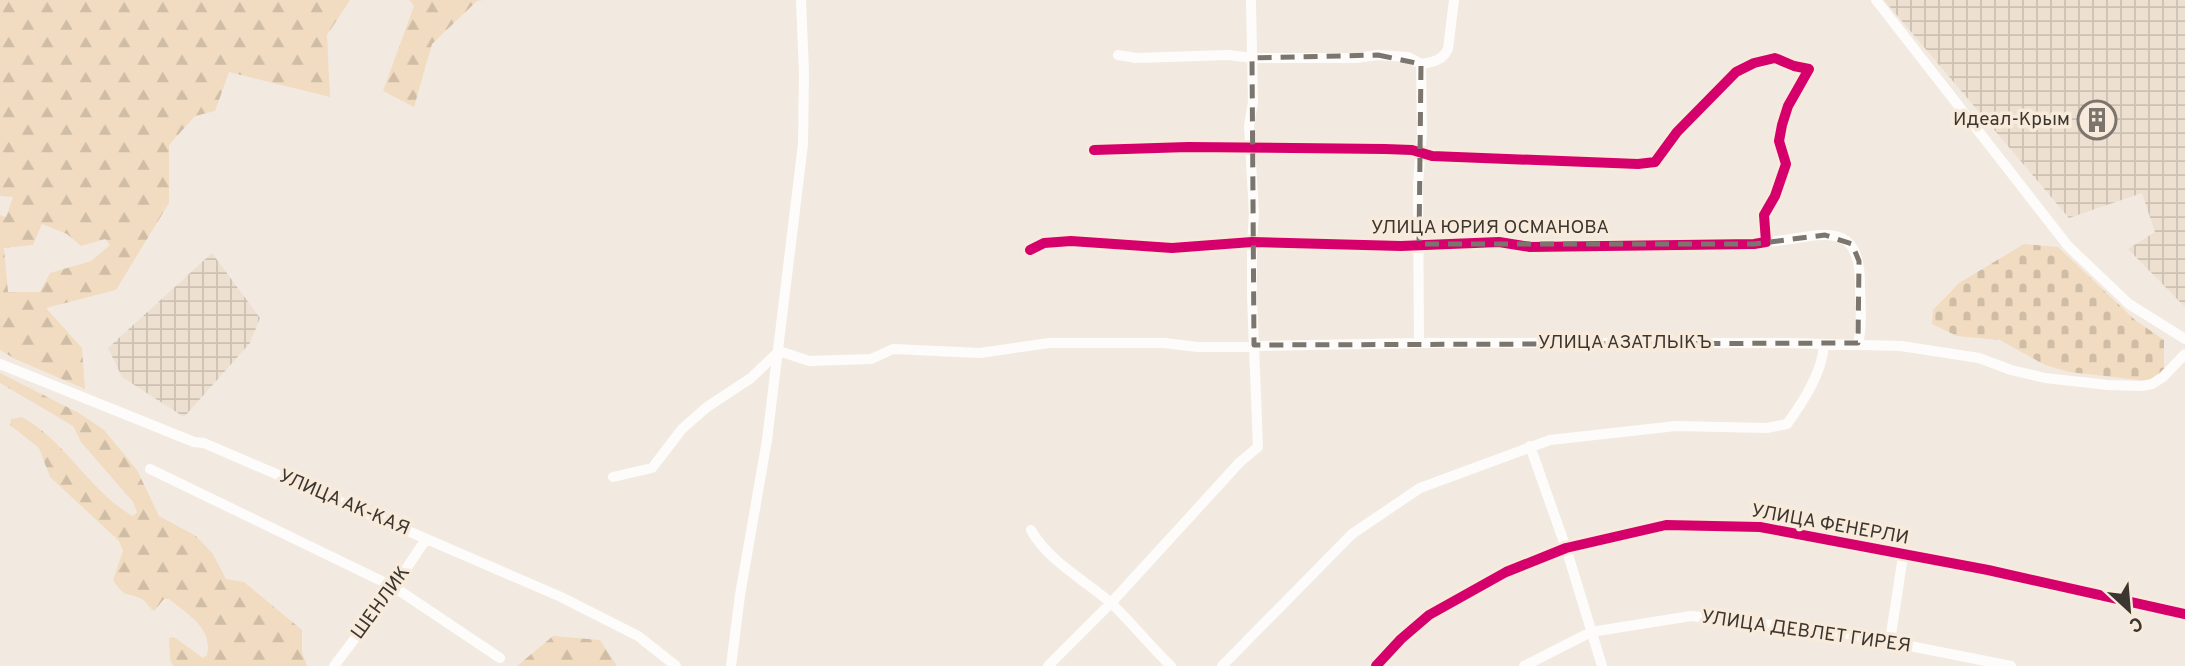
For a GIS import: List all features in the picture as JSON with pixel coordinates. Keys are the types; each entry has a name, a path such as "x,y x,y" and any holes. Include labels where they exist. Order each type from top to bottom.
{"street":[{"path":"731,666 740,595 767,440 803,144 801,0"},
{"path":"1048,666 1111,603 1240,462 1258,447 1252,242 1254,214 1249,116 1253,102 1251,0"},
{"path":"1118,55 1136,58 1228,55 1252,58 1356,58 1378,55 1408,57 1421,64 1445,56 1454,0"},
{"path":"1875,0 2068,246 2129,304 2185,339"},
{"path":"1094,150 1188,147 1385,149 1412,150 1432,156 1638,164 1655,162 1677,132 1736,72 1754,63 1775,58 1809,69 1788,106 1782,125 1779,141 1786,164 1775,195 1764,215 1766,242"},
{"path":"1419,343 1418,184 1422,133 1421,64"},
{"name":"УЛИЦА ЮРИЯ ОСМАНОВА","path":"1030,250 1044,243 1071,241 1172,248 1252,242 1337,245 1499,242 1530,247 1754,244 1825,235 1845,238 1856,250 1860,273 1858,343"},
{"name":"УЛИЦА АЗАТЛЫКЪ","path":"779,351 809,361 820,361 871,359 893,349 980,353 1049,343 1164,343 1198,347 1419,343 1858,343 1901,346 1979,358 2011,370 2045,378 2142,386 2164,377 2185,354"},
{"path":"1222,666 1352,534 1420,488 1550,440 1676,426 1767,428 1787,424 1801,406 1823,359 1824,345"},
{"path":"613,477 652,468 682,429 707,407 751,377 779,351"},
{"name":"УЛИЦА АК-КАЯ","path":"0,364 194,442 204,443 561,597 638,636 676,666"},
{"path":"1530,446 1566,548 1602,666"},
{"path":"150,469 394,587 500,658"},
{"name":"УЛИЦА ФЕНЕРЛИ","path":"1376,666 1401,639 1429,615 1506,572 1566,548 1666,526 1760,527 1988,570 2185,614"},
{"path":"1031,530 1057,559 1111,603 1171,666"},
{"name":"ШЕНЛИК","path":"334,666 394,587 426,539"},
{"path":"1890,641 1903,556"},
{"name":"УЛИЦА ДЕВЛЕТ ГИРЕЯ","path":"1524,666 1591,632 1691,616 1890,641 2011,666"}],"highlighted area":[{"path":"1378,55 1421,64 1419,244 1754,244 1825,235 1852,244 1859,261 1858,343 1254,345 1252,58"}],"shaded area":[{"path":"1884,0 2185,0 2185,307 2128,249 2155,232 2142,193 2069,218"},
{"path":"212,253 260,318 250,343 184,417 122,377 108,348"}],"green space":[{"path":"0,0 350,0 327,35 330,97 229,72 215,111 195,116 169,145 169,203 116,290 46,308 82,348 85,389 0,350 0,215 6,217 13,197 0,196","holes":["42,224 67,234 81,246 105,239 110,245 91,261 50,273 40,292 8,292 4,248 33,245"]},
{"path":"409,0 484,0 477,1 432,44 414,107 383,91 414,6"},
{"path":"2024,244 2058,247 2135,320 2164,340 2164,371 2148,381 2069,372 2045,365 2000,340 1957,336 1932,324 1933,310 1959,283"},
{"path":"0,373 79,413 104,430 137,470 159,516 196,536 213,554 226,579 244,582 302,630 302,652 307,666 173,666 169,638 174,637 203,658 207,655 208,645 203,630 169,599 164,599 154,611 142,599 121,590 113,580 123,551 119,541 50,477 39,448 10,425 11,419 22,417 38,427 104,494 133,516 137,512 133,502 81,442 73,426 0,383"},
{"path":"553,636 600,640 617,666 517,666"}],"cycle path":[{"path":"1030,250 1044,243 1071,241 1172,248 1252,242 1401,246 1499,242 1530,247 1766,242 1764,215 1775,196 1786,164 1779,141 1782,125 1788,106 1809,69 1775,58 1754,63 1736,72 1677,132 1655,162 1638,164 1432,156 1412,150 1385,149 1188,147 1094,150"},
{"path":"1376,666 1401,639 1429,615 1506,572 1566,548 1666,525 1760,527 1988,570 2185,614"}],"place":[{"name":"Идеал-Крым","path":"2097,120"}]}
